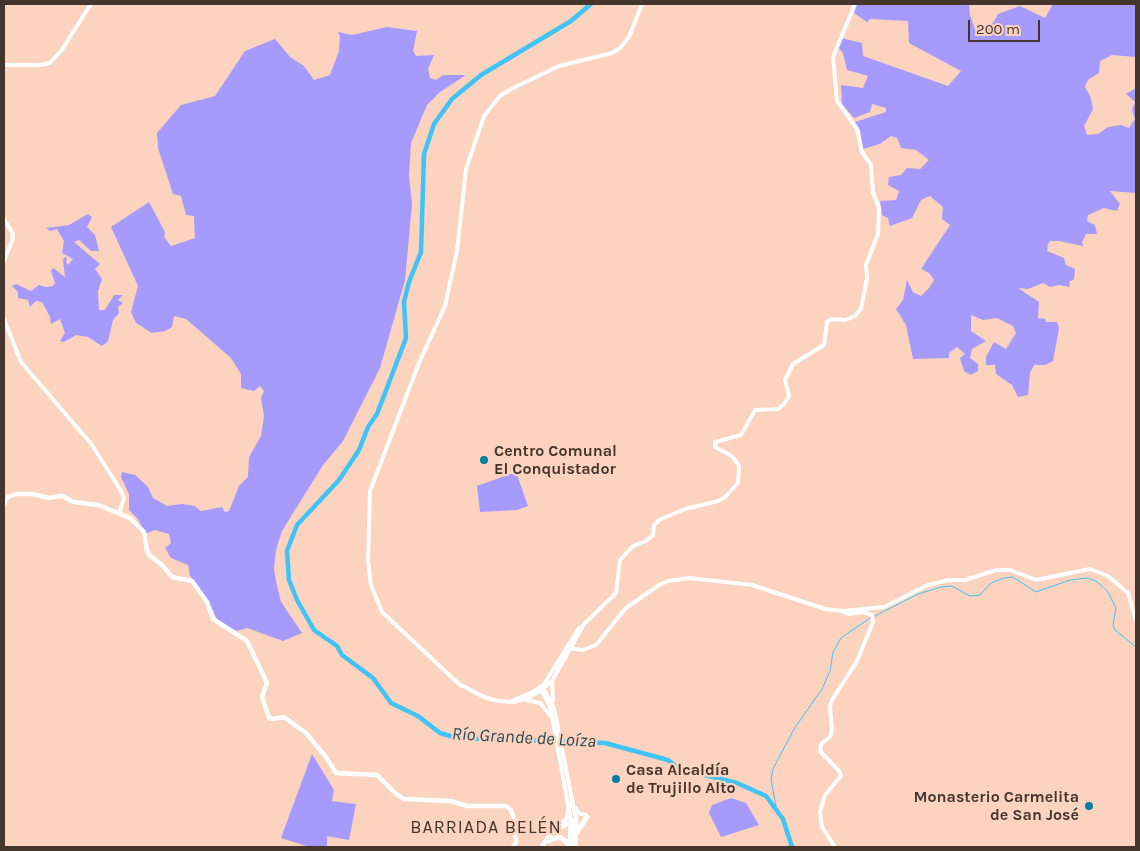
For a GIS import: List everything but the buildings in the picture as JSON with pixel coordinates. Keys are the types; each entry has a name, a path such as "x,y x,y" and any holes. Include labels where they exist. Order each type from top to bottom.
{"main road":[{"path":"4,504 8,498 16,494 33,494 48,498 62,496 74,502 98,505 130,518 139,526 145,536 148,553 161,564 168,574 176,578 192,581 207,602 213,619 247,640 266,683 262,697 269,718 273,720 284,717 306,734 336,772 377,775 396,794 404,798 451,801 467,806 506,806 512,810 514,819 516,842 513,847"},
{"path":"541,846 567,818 572,804"},
{"path":"575,840 578,827 586,816"},
{"path":"559,827 574,822"},
{"path":"574,822 575,847"},
{"path":"541,846 560,829 574,822"},
{"path":"569,847 574,822"},
{"path":"547,841 559,837 566,841 569,847"}],"street":[{"path":"4,66 40,65 50,62 61,51 91,4"},
{"path":"554,717 540,703 484,697 459,684 382,612 371,586 368,561 370,491 419,363 446,306 457,251 466,169 484,116 500,96 509,90 559,66 612,53 620,48 629,37 642,4"},
{"path":"522,700 552,681 564,661 576,632 616,593 620,560 633,546 646,541 652,535 654,525 659,520 685,509 718,502 738,483 740,476 739,466 732,456 715,447 715,442 742,435 749,425 750,416 755,410 778,409 784,404 789,396 785,380 793,364 824,345 827,322 832,319 845,320 855,316 861,309 866,265 878,234 879,208 873,192 871,165 862,152 857,128 837,101 833,57 855,4"},
{"path":"4,219 13,234 4,261"},
{"path":"4,319 21,362 92,445 121,491 124,498 119,514"},
{"path":"564,661 581,650 596,644 626,608 668,581 689,578 752,585 825,609 842,611 884,606 928,585 949,580 965,580 996,570 1010,570 1036,580 1090,569 1108,576 1128,594 1136,620"},
{"path":"835,847 822,827 820,812 825,796 841,776 839,771 820,751 821,744 830,737 832,730 830,706 832,700 850,676 874,619 868,613 848,614 842,611"},
{"path":"511,701 542,688 576,639 584,624"},
{"path":"576,639 581,650"},
{"path":"569,648 581,650"},
{"path":"552,681 554,717"},
{"path":"542,688 554,708"},
{"path":"542,688 554,717 574,822"},
{"path":"572,804 578,813 586,816"}],"shaded area":[{"path":"857,4 969,4 970,15 976,32 993,23 998,14 1020,6 1045,18 1053,4 1136,4 1136,57 1112,55 1100,61 1099,73 1088,80 1085,87 1091,98 1093,109 1084,126 1087,135 1098,134 1108,127 1121,125 1129,128 1135,119 1132,110 1135,102 1126,94 1136,88 1136,193 1110,191 1120,204 1117,211 1104,208 1088,215 1087,221 1095,225 1097,234 1086,234 1082,242 1083,246 1050,241 1047,251 1064,258 1066,265 1075,269 1074,279 1069,282 1070,287 1059,285 1050,287 1043,283 1028,289 1018,288 1039,302 1038,318 1045,319 1046,322 1057,322 1059,328 1053,361 1045,365 1034,365 1030,373 1028,395 1018,397 1012,385 996,374 995,365 986,365 986,357 994,342 1006,349 1016,333 1013,326 997,318 983,320 971,315 971,331 986,341 972,349 970,358 978,364 978,371 971,375 964,371 960,358 965,354 957,347 949,353 949,358 913,359 906,325 896,309 903,300 907,280 913,292 921,296 929,288 934,280 929,273 921,269 950,225 942,219 943,207 930,196 921,200 912,218 890,226 888,218 882,215 880,201 896,200 899,191 888,185 889,177 901,175 907,168 920,169 929,160 916,150 901,148 897,138 891,136 880,144 863,149 860,130 855,122 886,112 886,108 872,104 870,112 854,118 842,104 841,85 863,88 868,76 847,70 843,53 838,47 841,38 862,43 863,56 948,86 961,71 909,43 908,21 870,19 867,22 854,13"},
{"path":"387,27 417,31 413,51 416,56 434,55 428,69 430,78 436,80 443,75 466,75 440,92 427,105 411,143 409,176 412,204 405,280 380,368 343,441 323,465 282,531 276,550 274,569 276,581 281,602 302,633 283,641 247,628 237,631 219,623 208,601 190,576 188,565 171,558 165,548 171,543 169,534 155,530 145,534 138,519 129,510 129,494 121,477 122,472 135,475 148,487 153,498 167,506 182,504 195,506 201,511 222,507 225,512 229,511 239,486 248,477 249,457 261,436 264,416 261,398 264,391 260,386 254,391 241,388 241,374 231,358 186,319 174,316 172,327 165,331 152,333 136,323 131,312 138,286 111,227 149,202 165,232 164,237 171,246 195,238 194,216 186,215 181,196 173,194 158,148 157,133 181,105 215,96 245,51 275,39 290,57 304,66 314,80 330,75 339,51 340,37 338,32 352,35"},
{"path":"88,214 92,217 87,227 95,235 99,251 91,251 79,240 74,242 100,264 95,269 102,279 98,291 99,310 105,310 114,295 123,295 118,300 123,303 118,307 119,313 113,320 108,341 102,346 88,337 76,335 64,342 60,341 65,333 60,319 51,324 50,317 42,302 36,301 30,307 28,300 18,298 18,292 12,286 16,284 31,291 39,285 53,286 55,283 51,271 53,268 65,277 63,260 65,257 67,258 66,262 68,265 73,259 62,253 64,241 57,229 50,231 46,228 69,225"},
{"path":"516,472 528,506 517,510 480,512 477,486"},
{"path":"312,754 334,790 332,801 356,804 349,840 327,836 327,847 310,847 281,838"},
{"path":"731,798 746,803 759,825 721,837 709,813 712,805"}],"waterway":[{"name":"Río Grande de Loíza","path":"591,4 571,21 481,75 452,99 434,124 424,154 421,252 409,282 404,302 406,338 377,414 368,427 359,450 339,480 297,525 287,551 289,580 297,600 314,630 337,646 342,655 373,678 391,703 418,716 440,733 457,738 605,743 668,760 680,769 737,783 766,796 783,819 792,847"},
{"path":"875,616 918,594 941,587 952,586 970,596 980,595 991,583 1013,577 1036,592 1070,580 1087,578 1096,581 1108,592 1116,608 1113,625 1115,630 1136,647"},
{"path":"777,812 771,779 773,769 794,729 822,689 830,671 833,652 841,638 870,618"}],"place":[{"name":"Centro Comunal El Conquistador","path":"484,460"},
{"name":"Casa Alcaldía de Trujillo Alto","path":"616,779"},
{"name":"Monasterio Carmelita de San José","path":"1089,806"}],"district":[{"name":"BARRIADA BELÉN","path":"486,828"}]}
